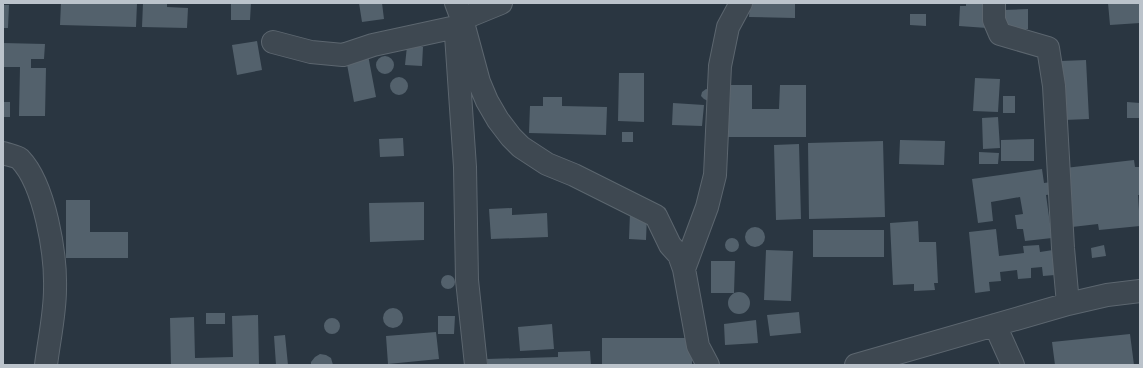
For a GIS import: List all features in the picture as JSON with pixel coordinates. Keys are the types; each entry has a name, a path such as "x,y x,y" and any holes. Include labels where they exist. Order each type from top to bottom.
{"street":[{"path":"273,42 312,52 343,55 457,13 501,3"},
{"path":"684,269 707,207 715,175 720,66 728,27 741,3"},
{"path":"994,3 994,20 1000,34 1048,48 1054,86 1063,248 1068,304"},
{"path":"457,13 487,101 498,120 520,147 547,164 574,175 656,216 670,245 679,255 684,269 698,346 708,365"},
{"path":"457,13 465,167 467,280 476,365"},
{"path":"3,153 19,158 32,174 45,208 53,258 55,289 46,365"},
{"path":"856,365 1068,304 1140,291"},
{"path":"995,326 1013,365"}],"building":[{"path":"61,3 137,3 136,27 60,25"},
{"path":"143,3 167,3 167,7 188,8 187,28 142,27"},
{"path":"231,3 251,3 250,20 231,20"},
{"path":"359,3 382,3 384,19 362,22"},
{"path":"750,3 795,3 795,18 749,17"},
{"path":"966,3 989,3 987,28 959,26 960,6 966,6"},
{"path":"1108,3 1140,3 1140,23 1110,25"},
{"path":"3,5 9,5 8,28 3,28"},
{"path":"1028,9 1028,29 1002,29 1003,10"},
{"path":"910,14 926,14 926,26 910,25"},
{"path":"257,41 262,70 237,75 232,45"},
{"path":"3,43 45,44 44,59 31,59 31,68 46,68 45,116 19,116 20,67 3,67"},
{"path":"407,46 423,47 422,66 405,65"},
{"path":"368,55 376,97 354,102 346,59"},
{"path":"385,56 391,59 394,65 391,71 385,74 379,71 376,65 379,59"},
{"path":"1086,60 1089,119 1064,120 1061,61"},
{"path":"619,73 644,73 644,122 618,121"},
{"path":"395,77 403,77 408,82 406,93 403,95 395,95 390,90 390,82"},
{"path":"975,78 1000,79 998,112 973,111"},
{"path":"726,85 752,85 752,109 779,109 780,85 806,85 806,137 726,137"},
{"path":"706,89 710,90 708,101 701,96 702,92"},
{"path":"1003,96 1015,96 1015,113 1003,113"},
{"path":"543,97 562,97 562,106 607,107 606,135 529,133 530,106 543,106"},
{"path":"3,102 10,102 10,117 3,117"},
{"path":"1127,102 1140,103 1140,118 1127,118"},
{"path":"673,103 704,105 702,126 672,125"},
{"path":"998,117 1000,148 983,149 982,118"},
{"path":"622,132 633,132 633,142 622,142"},
{"path":"403,138 404,156 380,157 379,139"},
{"path":"1034,139 1034,161 1001,161 1001,140"},
{"path":"900,140 945,141 944,165 899,164"},
{"path":"883,141 885,217 809,219 808,143"},
{"path":"799,144 801,219 776,220 774,145"},
{"path":"979,152 999,153 998,164 979,164"},
{"path":"1134,160 1135,167 1140,167 1140,195 1138,195 1140,226 1099,230 1098,224 1072,227 1065,168"},
{"path":"1042,169 1044,183 1051,182 1053,194 1046,195 1052,238 1025,241 1023,229 1017,229 1015,215 1023,214 1020,197 991,202 993,221 978,223 972,179"},
{"path":"66,200 90,200 90,232 128,232 128,258 66,258"},
{"path":"424,202 424,240 370,242 369,203"},
{"path":"512,208 512,215 547,213 548,237 491,239 489,209"},
{"path":"630,213 647,214 646,240 629,239"},
{"path":"918,221 919,242 936,242 938,283 934,283 935,290 914,291 914,284 893,285 890,223"},
{"path":"755,227 762,230 765,237 762,244 755,247 748,244 745,237 748,230"},
{"path":"996,229 999,256 1024,253 1023,246 1039,245 1040,252 1053,250 1055,275 1043,276 1042,267 1031,268 1031,278 1018,279 1017,270 1000,272 1001,281 989,282 990,291 975,293 969,232"},
{"path":"813,230 884,230 884,257 813,257"},
{"path":"729,238 735,238 739,242 739,248 735,252 729,252 725,248 725,242"},
{"path":"1104,245 1106,256 1092,258 1091,248"},
{"path":"766,250 793,251 791,301 764,300"},
{"path":"711,261 735,261 734,293 711,293"},
{"path":"445,275 451,275 455,279 455,285 451,289 445,289 441,285 441,279"},
{"path":"739,292 743,293 749,299 749,307 743,313 739,314 735,313 729,307 728,303 729,299 735,293"},
{"path":"393,308 400,311 403,318 400,325 393,328 386,325 383,318 386,311"},
{"path":"799,312 801,333 770,336 767,315"},
{"path":"206,313 225,313 225,324 206,324"},
{"path":"258,315 259,365 171,365 170,318 194,317 195,358 233,357 232,316"},
{"path":"438,316 455,316 454,334 438,334"},
{"path":"329,318 335,318 340,323 338,332 335,334 329,334 324,329 324,323"},
{"path":"756,320 758,343 725,345 724,324"},
{"path":"552,324 554,349 520,351 518,327"},
{"path":"436,332 439,359 388,364 386,336"},
{"path":"1130,334 1134,365 1055,365 1052,342"},
{"path":"285,335 288,365 276,365 274,336"},
{"path":"602,338 692,338 692,365 602,365"},
{"path":"590,351 591,365 488,365 487,359 558,357 558,352"},
{"path":"320,354 331,358 333,365 311,365 311,362 315,357"}]}
